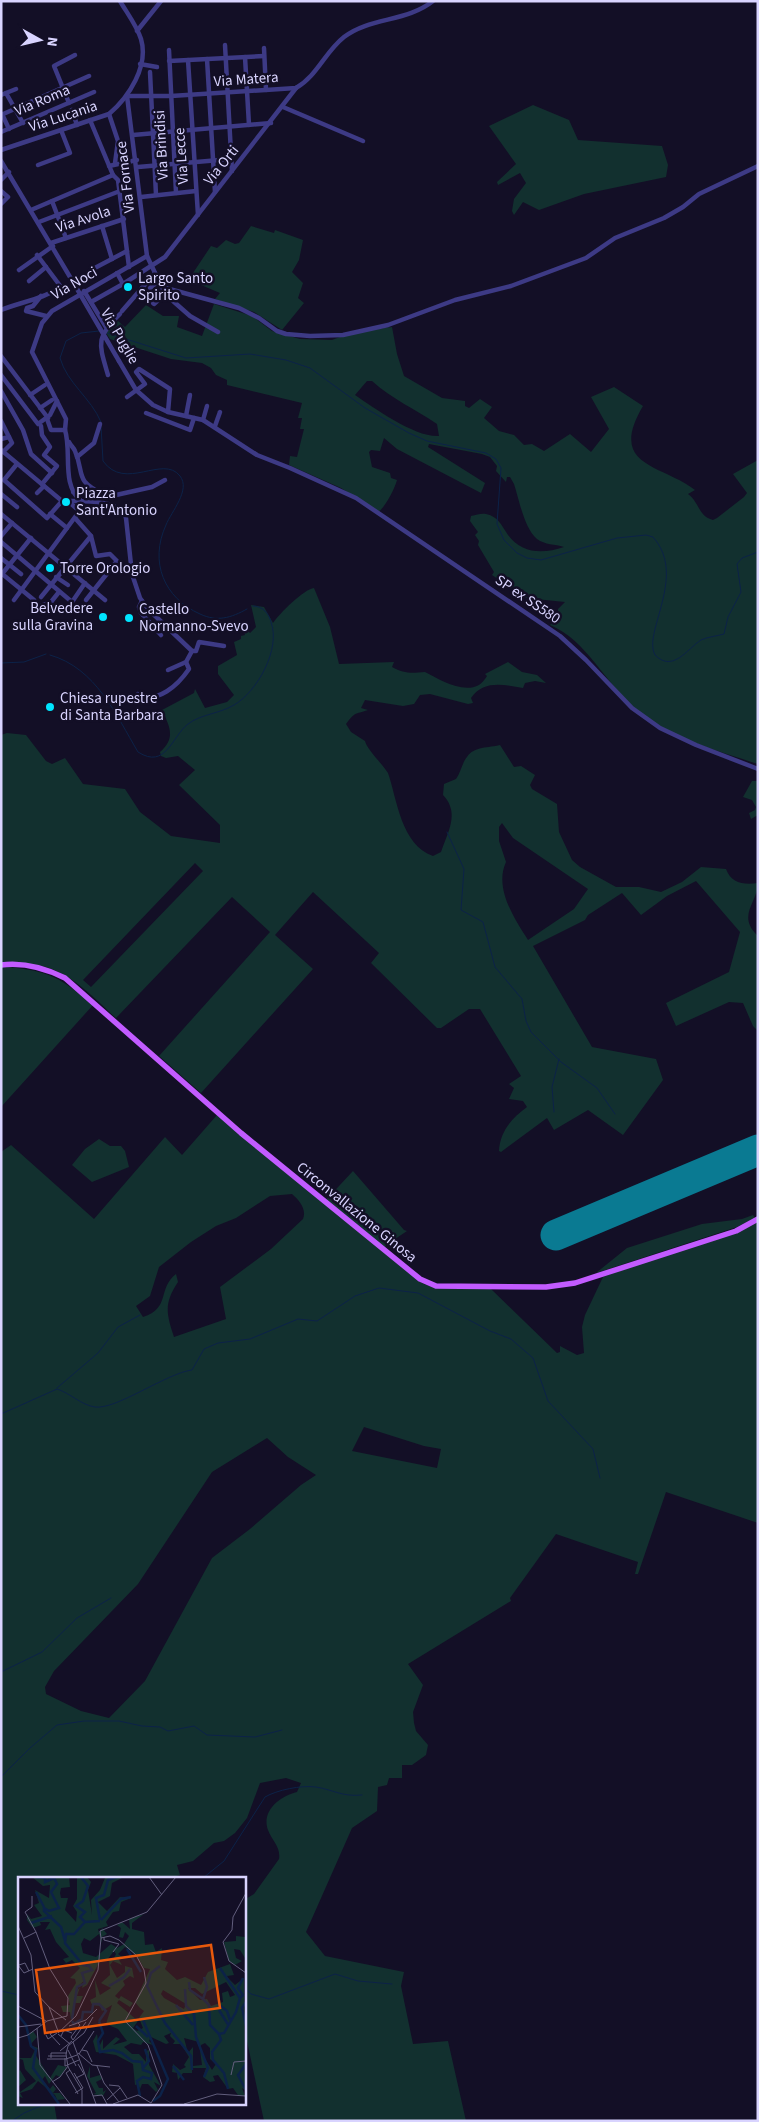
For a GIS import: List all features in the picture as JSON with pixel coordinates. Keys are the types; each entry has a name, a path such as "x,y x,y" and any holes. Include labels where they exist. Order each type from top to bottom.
{"main road":[{"name":"Circonvallazione Ginosa","path":"1,965 27,965 45,968 65,978 241,1133 420,1278 436,1286 517,1288 546,1287 575,1282 736,1231 758,1219"}],"street":[{"path":"120,1 141,39 140,64 127,96"},
{"path":"137,31 161,1"},
{"name":"Via Matera","path":"127,96 151,97 296,88 307,81 344,37 375,24 415,13 433,1"},
{"path":"225,45 232,171"},
{"path":"264,48 266,90"},
{"name":"Via Brindisi","path":"169,50 176,193"},
{"path":"69,102 54,66 75,55"},
{"path":"169,61 264,56"},
{"path":"245,57 249,125"},
{"path":"207,59 215,193"},
{"name":"Via Lecce","path":"188,60 198,215"},
{"path":"140,64 157,67"},
{"path":"150,72 156,195"},
{"path":"9,129 2,114 89,76"},
{"name":"Via Orti","path":"91,302 165,257 271,123 296,88"},
{"path":"16,89 4,94 23,123"},
{"name":"Via Roma","path":"1,132 94,92"},
{"name":"Via Lucania","path":"1,150 109,114 127,96"},
{"name":"Via Fornace","path":"127,96 138,167 147,256"},
{"path":"283,107 363,141"},
{"path":"72,110 77,125"},
{"path":"109,114 118,141 115,164"},
{"path":"90,120 113,175 118,180 129,267"},
{"path":"133,135 271,123"},
{"path":"38,165 70,153 61,130"},
{"path":"138,167 231,159"},
{"path":"109,166 136,160"},
{"name":"Via Puglie","path":"1,161 39,222 136,390 153,405 168,412 203,420 215,426 246,450 273,461"},
{"path":"162,287 239,308 259,318 277,331 292,335 334,336 377,328 455,300 530,279 586,258 615,238 664,218 705,190 758,166"},
{"path":"1,180 8,172"},
{"path":"31,210 113,175"},
{"path":"39,222 120,191"},
{"path":"141,197 196,191"},
{"path":"1,192 8,196 1,204"},
{"path":"52,201 66,238"},
{"name":"Via Avola","path":"19,270 52,245 66,238 124,219"},
{"path":"102,226 112,259"},
{"path":"91,270 127,251"},
{"path":"1,310 41,296 47,296 61,287 38,255"},
{"path":"147,256 165,294 190,316 218,332"},
{"name":"Via Noci","path":"68,441 65,430 66,419 54,400 32,352 46,316 84,291 147,256"},
{"path":"29,281 46,267"},
{"path":"117,273 123,284"},
{"path":"108,375 100,340 105,329 155,273"},
{"path":"150,288 158,282"},
{"path":"84,291 105,329"},
{"path":"141,291 154,304 165,294"},
{"path":"41,296 37,303 27,308 26,311 46,316"},
{"path":"1,356 40,408 51,430 65,430"},
{"path":"127,397 145,384 136,372 139,369 170,389 168,412"},
{"path":"1,375 39,425 42,435 50,446 44,455 57,466 37,493"},
{"path":"1,386 7,382"},
{"path":"30,395 45,385"},
{"path":"1,391 23,430 31,454 52,473"},
{"path":"186,416 190,395"},
{"path":"40,408 54,400"},
{"path":"39,425 47,419 54,400"},
{"path":"203,420 207,406"},
{"path":"215,426 220,412"},
{"path":"146,413 190,430 194,418"},
{"path":"1,421 12,445 2,451 43,485 66,501 81,509 102,514"},
{"path":"77,457 94,443 100,424"},
{"path":"1,440 9,437"},
{"path":"68,441 75,448 80,476 88,487 104,494"},
{"path":"68,441 68,473 74,492 81,501"},
{"name":"SP ex SS580","path":"273,461 356,498 542,623 584,657 632,708 660,728 696,745 758,768"},
{"path":"17,464 4,480 48,516 67,528"},
{"path":"74,492 116,495 152,487 165,480"},
{"path":"1,494 17,507"},
{"path":"48,516 66,501 113,504 123,510 126,518 132,574 142,601 192,651"},
{"path":"14,600 81,509"},
{"path":"1,514 105,600"},
{"path":"75,518 90,536 96,556 110,554 117,561 86,600"},
{"path":"1,536 12,523"},
{"path":"40,597 90,536"},
{"path":"30,538 2,573 34,600"},
{"path":"1,542 72,602 85,583"},
{"path":"1,558 21,574"},
{"path":"56,577 68,585"},
{"path":"40,606 51,602 59,592"},
{"path":"142,601 139,607 141,612 161,635"},
{"path":"168,670 186,662 192,651 196,651 199,642 224,646"},
{"path":"138,694 148,697 161,695 176,685 189,669 186,662"}],"green space":[{"path":"533,105 569,120 578,140 662,146 668,165 666,177 584,194 539,210 523,202 514,215 512,211 514,199 526,183 520,173 498,185 497,182 516,164 489,126"},
{"path":"251,226 274,233 275,230 303,240 299,260 292,272 303,283 298,298 304,303 282,330 254,312 215,299 220,293 201,285 191,276 211,246 217,248 226,240 235,244 239,243"},
{"path":"214,304 252,316 272,331 300,339 332,340 353,332 392,327 397,354 404,376 442,398 465,401 465,406 469,408 480,399 492,407 484,418 499,431 514,435 524,445 532,444 544,451 570,434 591,452 609,429 591,397 614,387 643,406 634,426 631,441 635,453 643,461 682,481 695,490 688,494 695,501 704,516 713,520 747,493 733,474 758,460 758,764 694,743 650,720 626,700 575,641 550,625 558,617 558,609 565,602 526,598 492,575 494,572 478,545 479,541 475,535 478,532 470,521 471,516 484,514 494,517 514,541 526,549 548,551 564,547 543,542 532,534 525,521 514,484 510,477 507,477 506,482 496,471 497,466 490,457 429,444 428,447 485,483 481,493 397,449 384,438 380,451 371,450 369,452 372,467 390,473 391,478 397,480 384,506 378,512 341,488 289,465 290,456 297,457 304,429 300,429 302,418 298,418 302,403 227,385 227,380 216,375 211,368 202,363 171,359 110,339 106,333 118,321 125,327 146,305 163,316 179,316 177,327 202,336","holes":["367,381 372,381 396,399 437,424 439,436 419,432 407,427 355,395"]},
{"path":"314,588 330,627 339,664 394,662 392,667 400,671 412,673 425,672 444,682 465,688 479,685 487,676 485,674 508,662 522,672 537,675 546,683 535,681 525,683 523,688 502,685 488,686 476,692 471,698 473,703 468,704 430,694 420,695 414,704 403,706 365,700 361,708 368,710 356,714 346,724 351,732 365,741 368,748 388,773 407,832 422,850 433,856 441,852 449,829 452,815 448,802 443,795 444,784 456,779 465,759 470,753 482,748 500,745 514,767 521,766 535,775 530,785 532,789 557,804 559,832 572,860 580,867 616,887 639,887 661,892 682,882 701,867 726,869 728,874 738,882 747,884 758,883 748,915 752,929 758,936 758,1031 753,1026 743,1003 729,1002 676,1026 666,1003 729,972 740,932 696,881 667,896 641,915 622,893 588,915 585,920 533,946 592,1047 656,1059 663,1080 623,1135 588,1110 554,1130 547,1118 501,1152 499,1151 504,1131 512,1120 527,1107 523,1101 509,1099 514,1088 509,1084 521,1076 480,1009 469,1009 441,1028 437,1028 371,963 379,953 313,892 275,935 313,969 201,1093 159,1056 270,932 232,897 116,1018 89,993 59,972 32,964 1,963 1,735 7,733 26,735 46,761 52,764 65,758 83,784 125,789 140,812 171,836 220,843 220,825 179,785 195,770 178,756 166,758 161,756 160,752 170,737 169,727 162,710 194,693 195,689 205,708 227,702 234,695 218,674 218,666 237,655 234,642 245,635 244,631 247,630 250,633 256,627 251,605 264,607 273,623 292,602","holes":["502,823 513,838 588,889 574,909 528,940 512,913 504,892 502,882 506,862 499,841 499,827","195,863 203,871 91,987 83,980"]},
{"path":"752,781 758,781 758,815 751,819 749,813 755,810 756,807 752,800 743,797"},
{"path":"7,967 34,971 54,977 72,988 93,1005 1,1107 1,968"},
{"path":"217,1115 422,1283 432,1287 491,1289 557,1353 560,1352 560,1346 577,1355 584,1353 582,1327 585,1315 603,1277 758,1221 758,1523 666,1492 638,1574 635,1574 638,1562 556,1534 510,1598 511,1601 408,1664 423,1685 413,1712 416,1731 428,1745 426,1755 412,1765 402,1765 402,1778 389,1778 387,1785 378,1787 377,1811 352,1828 306,1932 325,1956 404,1972 401,1986 413,2044 448,2041 466,2121 264,2121 245,2032 245,1899 254,1894 279,1859 279,1851 268,1830 267,1817 274,1805 284,1797 297,1792 301,1783 286,1778 260,1783 247,1818 235,1833 224,1841 214,1843 193,1861 177,1865 180,1875 173,1877 18,1877 18,2104 54,2104 57,2121 1,2121 1,1152 11,1145 94,1219 165,1137 182,1155","holes":["292,1194 300,1202 304,1212 303,1219 271,1249 220,1287 226,1319 174,1337 169,1321 168,1302 178,1282 176,1274 170,1280 157,1309 143,1317 136,1306 150,1296 159,1267 191,1242 216,1226 236,1218 270,1196","364,1427 424,1446 441,1449 437,1468 352,1451","267,1438 288,1457 316,1475 301,1485 250,1529 212,1558 145,1681 109,1718 81,1711 46,1694 45,1687 54,1671 138,1584 212,1472"]},
{"path":"99,1139 110,1146 121,1146 125,1151 129,1167 92,1182 72,1165 85,1149"},
{"path":"353,1171 404,1230 407,1231 386,1245 385,1248 326,1200"},
{"path":"753,1215 755,1218 737,1227 596,1273 627,1248 702,1224 742,1219"}],"waterway":[{"path":"99,331 81,333 66,341 60,358 73,383 97,413 101,422"},
{"path":"107,333 186,358 250,354 286,360 310,368 365,408 409,433 427,441 486,453 496,459 501,468 497,524 504,540 517,553 527,558 541,560 617,538 646,535 653,537 665,558 666,570 664,593 653,642 655,655 662,660 674,661 701,640 724,634 728,617 741,592 737,564 742,558 758,552"},
{"path":"101,426 103,461 112,470 133,474 154,470 173,470 180,476 183,482 182,494 166,525 159,552 163,577 169,589 177,599 188,607 212,618 224,618 247,609"},
{"path":"50,655 66,661 80,670 103,694 113,708 138,752 155,757 168,749 182,729 188,724 234,705 243,699 258,680 270,657 273,633 267,613 260,607 253,606"},
{"path":"1,663 24,662 46,654"},
{"path":"447,832 464,869 461,910 483,922 495,967 522,999 526,1021 531,1032 561,1062 597,1088 615,1114"},
{"path":"554,1112 552,1087 559,1059"},
{"path":"1,1414 57,1389 90,1406 104,1406 116,1403 169,1377 192,1370 204,1349 218,1343 250,1339 298,1319 317,1321 355,1296 379,1288 418,1293 490,1331 511,1339 533,1358 548,1401 593,1449 600,1478"},
{"path":"57,1388 98,1353 118,1327 140,1315"},
{"path":"1,1672 42,1652 77,1618 111,1598"},
{"path":"1,1777 30,1748 57,1725 84,1721 119,1721 142,1726 160,1727 168,1731 194,1726 207,1735 255,1737 282,1730"},
{"path":"204,1877 224,1861 265,1797 276,1792 303,1787 316,1787 343,1794 362,1795"},
{"path":"245,1988 251,1994 269,1999 335,1974 358,1981 392,1984"},
{"path":"1,1991 18,1995"},
{"path":"12,2121 24,2113 46,2104"}],"runway":[{"path":"556,1235 758,1150"}],"place":[{"name":"Largo Santo Spirito","path":"128,287"},
{"name":"Piazza Sant'Antonio","path":"66,502"},
{"name":"Torre Orologio","path":"50,568"},
{"name":"Belvedere sulla Gravina","path":"103,617"},
{"name":"Castello Normanno-Svevo","path":"129,618"},
{"name":"Chiesa rupestre di Santa Barbara","path":"50,707"}]}
